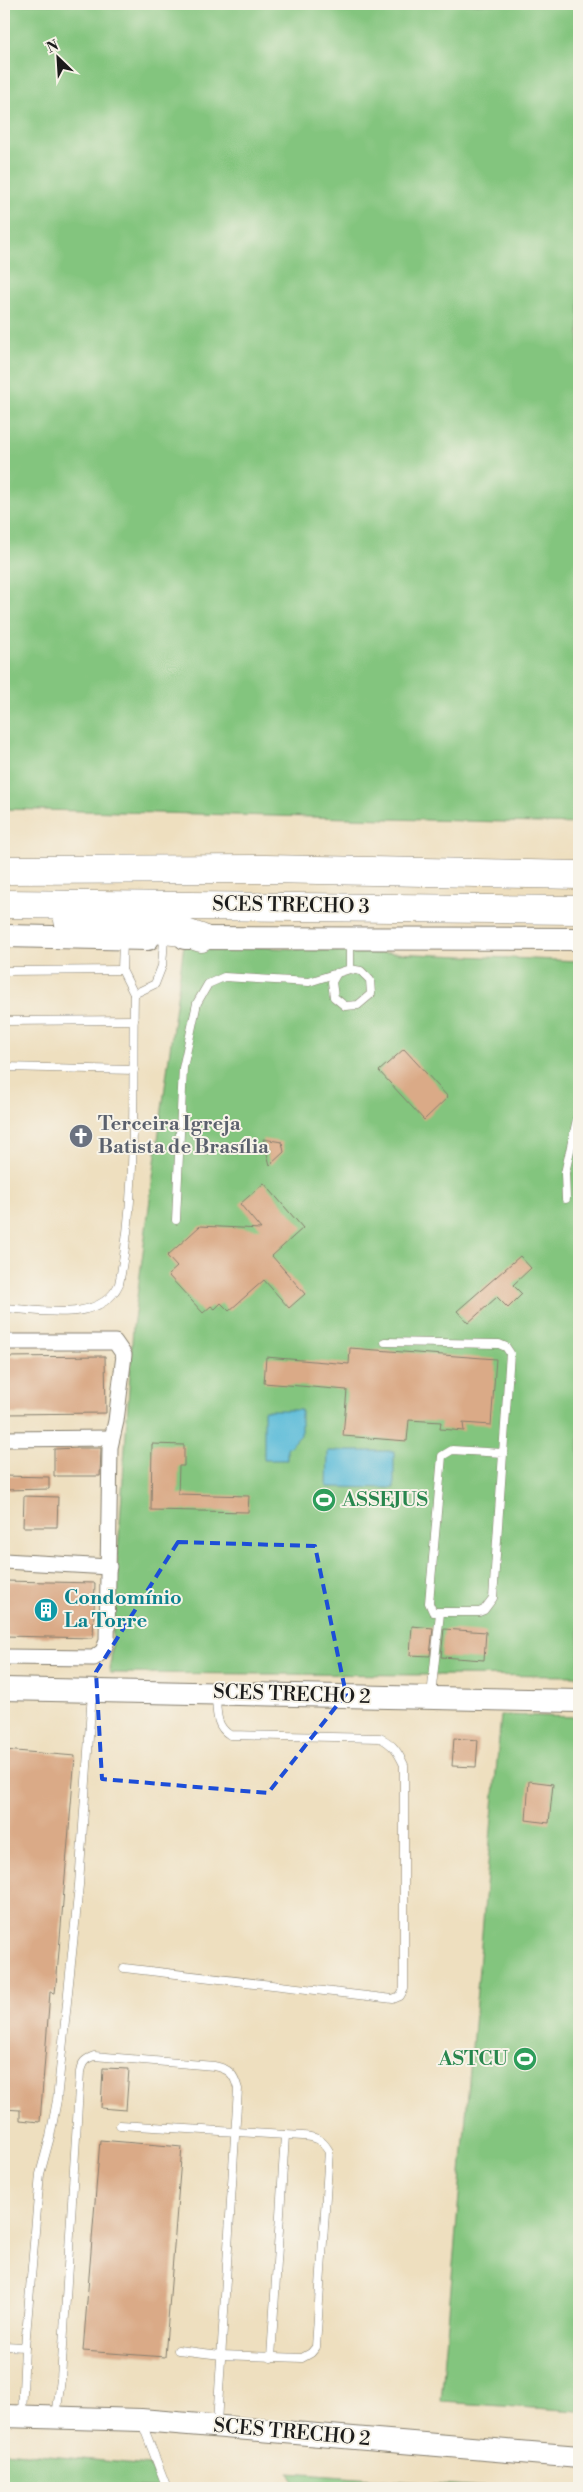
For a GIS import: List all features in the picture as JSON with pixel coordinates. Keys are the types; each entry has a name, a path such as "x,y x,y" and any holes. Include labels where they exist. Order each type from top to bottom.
{"highway":[{"name":"SCES TRECHO 3","path":"4,870 266,869 579,875"},
{"name":"SCES TRECHO 3","path":"4,904 32,906 204,905 579,910"},
{"path":"32,906 69,921 183,932 201,938"}],"street":[{"path":"4,936 123,939 579,939"},
{"path":"4,1342 115,1342 124,1355 116,1421 111,1438 107,1641 103,1651 94,1658 4,1657"},
{"path":"4,1440 111,1438"},
{"path":"4,1561 108,1567"},
{"name":"SCES TRECHO 2","path":"4,1689 579,1701"},
{"name":"SCES TRECHO 2","path":"13,2417 141,2420 579,2457"}],"lane":[{"path":"350,938 350,969"},
{"path":"4,1308 56,1311 83,1309 107,1300 116,1292 122,1271 130,1209 134,1070 134,994 122,970 123,939"},
{"path":"134,994 155,984 162,966 164,939"},
{"path":"176,1220 184,1068 197,1003 208,984 224,977 309,982 337,973 350,969 362,970 370,980 370,994 358,1005 345,1006 334,997 332,982 337,973"},
{"path":"4,970 122,970"},
{"path":"4,1021 134,1020"},
{"path":"4,1067 134,1070"},
{"path":"566,1199 565,1173 579,1110"},
{"path":"385,1342 499,1344 506,1347 510,1353 494,1598 484,1610 479,1612 433,1612 429,1603 442,1456 452,1450 503,1453"},
{"path":"431,1698 440,1613"},
{"path":"13,2417 25,2347 40,2174 57,2100 79,1885 92,1690"},
{"path":"124,1968 393,1999 400,1996 404,1989 404,1765 398,1752 390,1743 380,1738 230,1734 222,1730 218,1723 216,1693"},
{"path":"56,2418 82,2064 87,2058 94,2056 224,2068 231,2071 235,2077 238,2089 216,2427"},
{"path":"120,2124 316,2138 324,2142 329,2151 316,2347 312,2353 302,2358 271,2358 178,2350"},
{"path":"271,2358 285,2135"},
{"path":"4,2346 25,2347"},
{"path":"141,2420 167,2488"}],"highlighted area":[{"path":"178,1542 315,1546 346,1694 268,1793 102,1779 96,1672"}],"green space":[{"path":"4,4 579,4 579,824 4,809"},
{"path":"184,944 579,961 579,1676 110,1673 133,1327"},
{"name":"ASTCU","path":"501,1715 579,1717 579,2411 441,2402"},
{"path":"4,2452 150,2465 159,2488 4,2488"},
{"path":"289,2473 496,2488 297,2488"}],"water":[{"path":"264,1410 301,1410 301,1435 287,1449 287,1460 264,1460"},
{"path":"328,1451 394,1451 394,1488 327,1487"}],"building":[{"path":"404,1049 448,1097 424,1120 379,1071"},
{"path":"263,1139 282,1142 284,1152 270,1165"},
{"path":"264,1183 303,1228 272,1256 305,1294 289,1308 264,1280 229,1311 221,1303 215,1309 211,1306 203,1313 168,1275 177,1267 167,1256 200,1226 261,1229 240,1204"},
{"path":"520,1256 531,1268 513,1285 522,1294 508,1308 497,1297 468,1323 457,1311"},
{"path":"350,1348 496,1359 491,1425 463,1423 464,1431 440,1429 441,1422 409,1420 407,1441 343,1436 347,1390 264,1383 266,1357 349,1364"},
{"path":"105,1356 106,1413 4,1414 4,1357"},
{"path":"152,1444 184,1445 184,1466 179,1466 178,1494 249,1496 248,1512 151,1510"},
{"path":"101,1448 100,1476 54,1476 54,1449"},
{"path":"5,1476 49,1477 49,1489 5,1490"},
{"path":"24,1496 58,1497 57,1527 23,1527"},
{"name":"Condomínio La Torre","path":"4,1581 95,1583 93,1638 4,1636"},
{"path":"412,1626 433,1628 430,1656 410,1655"},
{"path":"444,1629 486,1632 484,1660 441,1657"},
{"path":"454,1738 478,1740 476,1767 452,1766"},
{"path":"4,1750 75,1756 57,1975 55,1993 50,1992 40,2122 20,2120 20,2110 4,2109"},
{"path":"529,1781 553,1784 549,1823 526,1820"},
{"path":"103,2068 129,2069 126,2110 101,2108"},
{"path":"100,2140 182,2147 165,2357 83,2351"}],"place":[{"name":"Terceira Igreja Batista de Brasília","path":"81,1136"},
{"name":"ASSEJUS","path":"324,1500"},
{"name":"Condomínio La Torre","path":"46,1610"},
{"name":"ASTCU","path":"525,2059"}]}
